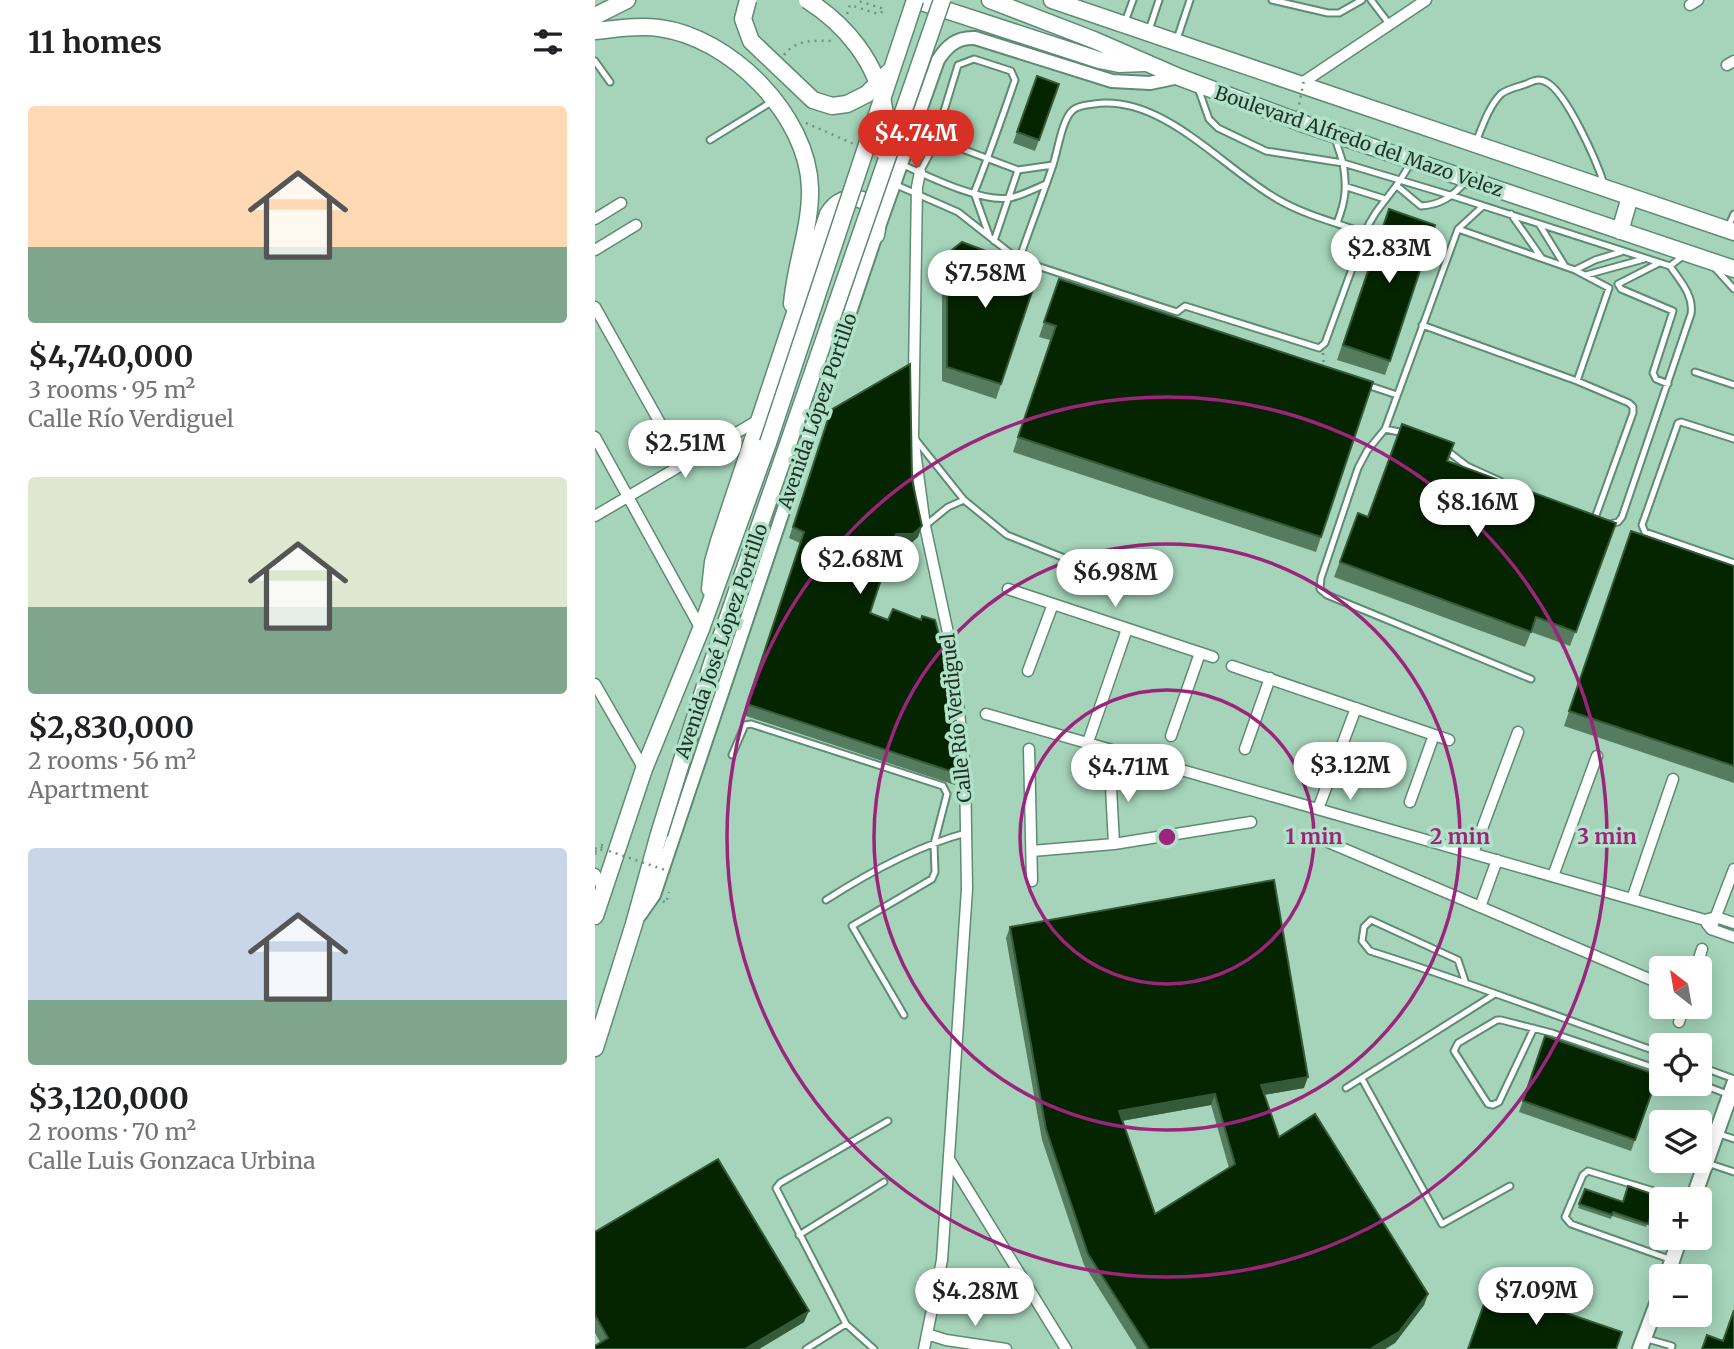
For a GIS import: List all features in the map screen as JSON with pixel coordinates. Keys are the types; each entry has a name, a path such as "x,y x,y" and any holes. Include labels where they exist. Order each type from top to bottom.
{"main road":[{"path":"595,16 627,0"},
{"path":"748,0 743,19 751,41 813,100 832,106 847,104 867,94 893,68"},
{"path":"807,0 838,22 872,71 884,107 882,171"},
{"path":"915,0 1099,60 1119,64 1149,63"},
{"name":"Avenida José López Portillo","path":"595,916 645,769 701,629 768,443 915,0"},
{"name":"Avenida José López Portillo","path":"595,1048 712,663 942,0"},
{"name":"Boulevard Alfredo del Mazo Velez","path":"990,0 1094,40 1196,84 1334,135 1734,269"},
{"name":"Boulevard Alfredo del Mazo Velez","path":"1062,2 1630,197 1732,225"},
{"path":"595,31 645,27 693,37 734,61 783,113 797,139 810,187 794,286 792,320"},
{"path":"1619,231 1630,197"},
{"path":"710,605 713,562 792,320 833,206 841,200 852,198 871,206 877,213 879,222 876,235"},
{"path":"1712,1145 1733,1086"},
{"path":"1671,1264 1676,1250"},
{"path":"1642,1343 1649,1325"}],"street":[{"path":"1301,83 1426,0"},
{"name":"Avenida López Portillo","path":"634,924 654,895 876,235 925,94 943,54 954,43 968,38 1112,81 1150,83 1179,77"},
{"name":"Calle Río Verdiguel","path":"920,172 913,436 925,526 953,656 965,769 967,889 941,1260 924,1349"},
{"path":"595,219 621,203"},
{"path":"595,250 636,225"},
{"path":"595,307 683,464"},
{"path":"595,516 760,419"},
{"path":"595,437 701,629"},
{"path":"1008,589 1213,657"},
{"path":"1028,671 1053,604"},
{"path":"1088,742 1127,629"},
{"path":"1171,736 1200,653"},
{"path":"1232,666 1449,740"},
{"path":"1245,749 1270,678"},
{"path":"595,684 645,769"},
{"path":"1318,809 1356,708"},
{"path":"986,714 1711,922 1734,923"},
{"path":"1473,853 1518,732"},
{"path":"1410,802 1434,735"},
{"path":"1109,748 1114,844"},
{"path":"1029,750 1032,881"},
{"path":"1553,876 1597,756"},
{"path":"1632,899 1673,779"},
{"path":"1032,851 1114,844 1251,822"},
{"path":"1328,842 1649,979"},
{"path":"1480,907 1497,860"},
{"path":"1711,922 1734,869"},
{"path":"595,874 604,890"},
{"path":"1711,922 1734,937"},
{"path":"1700,956 1702,948"},
{"path":"949,1159 1066,1349"},
{"path":"927,1334 946,1340 1006,1349"}],"lane":[{"path":"1124,24 1133,0"},
{"path":"1147,33 1159,0"},
{"path":"1176,42 1190,0"},
{"path":"1272,0 1339,13 1362,0"},
{"path":"1371,0 1390,24"},
{"path":"992,240 974,193 988,158 995,140 1015,74 974,59 958,65 937,134 940,142 988,158 1018,170 1053,164"},
{"path":"595,61 610,82"},
{"path":"1475,145 1500,95 1536,80 1546,82 1554,88 1580,127 1598,163 1606,189"},
{"path":"1196,84 1209,118 1218,128 1266,151 1343,163 1670,266 1690,296 1692,305 1622,517 1613,525 1584,513"},
{"path":"710,140 774,101"},
{"path":"1019,260 1067,118 1072,110 1079,106 1103,103 1130,106 1159,116 1183,130 1231,169 1282,202 1364,233"},
{"path":"1334,135 1347,187 1344,206 1337,223"},
{"path":"920,172 939,138"},
{"path":"894,184 958,212 1019,260 1177,312 1185,306 1319,348 1371,217 1398,186 1411,160"},
{"path":"901,164 989,197 1009,198 1046,184"},
{"path":"992,240 1018,170"},
{"path":"1398,186 1421,206 1453,196 1467,179"},
{"path":"1347,187 1385,199"},
{"path":"1483,206 1458,229 1385,429 1367,451 1358,468 1321,578 1320,589 1327,595 1531,679"},
{"path":"1511,214 1543,259"},
{"path":"1539,224 1566,267"},
{"path":"1458,229 1575,270 1609,288 1577,381"},
{"path":"1575,270 1622,251"},
{"path":"1670,266 1687,253"},
{"path":"1586,275 1646,259"},
{"path":"1707,260 1734,289"},
{"path":"1659,263 1618,284 1621,289 1673,311 1653,373 1656,379 1668,384"},
{"path":"1422,325 1577,381 1633,407 1595,518"},
{"path":"1695,372 1734,385"},
{"path":"1358,382 1397,395"},
{"path":"1733,436 1678,423 1641,528 1645,532 1734,564"},
{"path":"1385,429 1408,434"},
{"path":"913,436 964,500 1015,540 1102,573"},
{"path":"1437,446 1451,451 1467,466 1511,485"},
{"path":"925,526 948,507 964,500"},
{"path":"732,755 742,729 751,724 943,786 947,794 934,844 935,872 932,879 852,926 904,1015"},
{"path":"825,900 883,868 966,832"},
{"path":"1465,981 1458,960 1371,920 1364,927 1362,941 1370,951 1465,981 1649,1049"},
{"path":"1346,1088 1495,994"},
{"path":"1534,1028 1499,1102 1488,1104 1454,1051 1455,1046 1497,1020 1534,1028 1565,1037 1649,1066"},
{"path":"1565,1037 1571,1020"},
{"path":"1712,1074 1733,1086"},
{"path":"1362,1079 1442,1224 1510,1186"},
{"path":"1712,1084 1733,1086"},
{"path":"874,1349 846,1324 776,1188 780,1183 888,1121"},
{"path":"1716,1133 1734,1139"},
{"path":"1712,1165 1734,1172"},
{"path":"1649,1190 1588,1171 1583,1175 1565,1217 1571,1224 1672,1261"},
{"path":"799,1235 884,1182"},
{"path":"806,1349 846,1324"},
{"path":"1642,1343 1672,1346 1671,1349"}],"path":[{"path":"1295,125 1301,83"},
{"path":"807,123 854,144"},
{"path":"1322,346 1324,369 1327,371"},
{"path":"608,851 671,872"}],"building":[{"path":"1037,76 1059,84 1039,140 1017,132"},
{"path":"1389,209 1435,225 1390,361 1343,345"},
{"path":"962,242 1039,271 1001,384 947,367 947,254"},
{"path":"1059,279 1373,382 1321,537 1018,437 1056,326 1044,322"},
{"path":"910,364 912,480 922,526 913,534 896,534 870,613 888,620 893,609 921,620 922,616 935,620 954,690 959,774 747,704 804,532 793,527 831,410"},
{"path":"1402,424 1454,443 1447,461 1616,523 1576,632 1536,617 1531,632 1340,562 1358,513 1368,517"},
{"path":"1631,531 1734,566 1734,766 1569,711"},
{"path":"1274,880 1308,1077 1261,1085 1279,1137 1315,1114 1428,1294 1399,1332 1370,1349 1149,1349 1088,1254 1046,1129 1010,927","holes":["1215,1094 1235,1164 1155,1214 1119,1111"]},
{"path":"1545,1036 1649,1072 1651,1096 1635,1140 1523,1101"},
{"path":"718,1159 809,1311 745,1349 595,1349 595,1346 608,1338 595,1315 595,1232"},
{"path":"1628,1186 1649,1193 1648,1224 1579,1204 1585,1189 1623,1202"},
{"path":"1490,1287 1622,1332 1616,1349 1468,1349"},
{"path":"1734,1310 1734,1349 1702,1349 1707,1335 1723,1341"}]}
